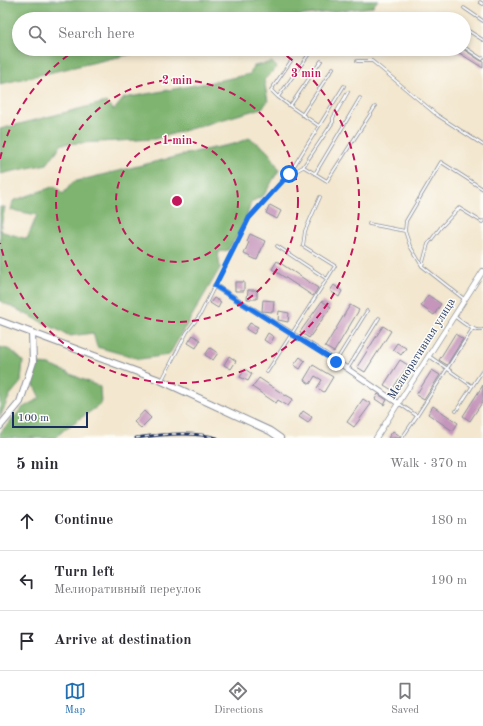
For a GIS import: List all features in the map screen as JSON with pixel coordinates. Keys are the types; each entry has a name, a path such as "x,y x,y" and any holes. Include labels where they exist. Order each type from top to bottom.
{"main road":[{"path":"0,321 162,381 270,431 280,438"},
{"path":"0,426 20,402 33,362 32,333"}],"street":[{"name":"Мелиоративная улица","path":"376,438 483,271"},
{"path":"215,286 291,333 399,404"}],"lane":[{"path":"464,8 470,12"},
{"path":"471,13 483,21"},
{"path":"471,32 483,40"},
{"path":"471,52 482,59 483,58"},
{"path":"278,98 308,56"},
{"path":"291,61 271,90 278,98 319,126"},
{"path":"290,106 321,61"},
{"path":"357,61 372,61 437,116 483,145"},
{"path":"302,115 333,68"},
{"path":"162,381 187,332 200,315 249,218 289,174 344,86"},
{"path":"289,174 303,167 332,122 348,92"},
{"path":"314,173 360,98"},
{"path":"303,167 327,181 375,107"},
{"path":"465,300 422,266 410,246 405,231 406,221 441,162 483,189"},
{"path":"267,372 335,266 303,246 305,230 320,197"},
{"path":"422,266 428,244 440,227 459,208 482,222 483,220"},
{"path":"369,224 405,231"},
{"path":"276,246 327,279"},
{"path":"336,362 367,311"},
{"path":"454,316 473,328 483,330"},
{"path":"347,369 379,318"},
{"path":"402,438 448,369 473,328"},
{"path":"429,356 472,386"},
{"path":"456,411 483,370"},
{"path":"399,404 416,416"}],"green space":[{"path":"0,0 378,0 372,7 330,12 12,12 12,56 122,56 0,84"},
{"path":"272,62 277,67 264,80 268,101 262,108 155,139 62,144 47,164 0,174 0,129 106,102 114,110 124,98 250,74 254,66"},
{"path":"249,138 267,151 279,170 264,195 251,202 244,226 228,250 218,252 220,268 169,355 140,359 97,347 93,333 70,336 0,301 0,231 27,239 37,215 11,210 13,201 55,186 63,194 73,182 199,151 234,144"},
{"path":"0,207 5,207 0,231"},
{"path":"0,347 11,350 23,361 21,382 10,395 0,417"},
{"path":"38,364 50,365 100,387 101,404 65,429 55,438 0,438 0,433 22,408 40,398 32,381"}],"building":[{"path":"471,54 483,61 483,68 464,56 471,56"},
{"path":"270,205 281,211 277,219 266,213"},
{"path":"250,234 265,241 257,260 244,254 249,242 247,241"},
{"path":"277,261 318,288 313,296 272,269"},
{"path":"235,282 244,282 244,291 235,291"},
{"path":"334,285 342,291 339,297 330,291"},
{"path":"248,290 257,290 257,299 247,299"},
{"path":"428,295 441,304 434,315 421,306"},
{"path":"214,298 221,302 218,308 210,303"},
{"path":"263,300 274,301 273,312 262,311"},
{"path":"322,301 331,307 309,338 300,332"},
{"path":"350,305 359,310 334,352 325,347"},
{"path":"279,311 289,313 288,322 278,320"},
{"path":"250,323 258,327 254,334 246,329"},
{"path":"383,326 391,331 365,372 357,367"},
{"path":"268,333 274,337 270,344 264,340"},
{"path":"455,334 463,339 447,365 439,360"},
{"path":"193,335 200,340 196,348 188,343"},
{"path":"397,343 406,348 401,355 393,349"},
{"path":"210,348 218,353 213,360 205,355"},
{"path":"229,356 236,361 231,369 224,365"},
{"path":"300,357 305,361 300,369 294,365"},
{"path":"400,360 408,365 392,390 384,385"},
{"path":"313,365 333,377 324,392 317,388 322,380 315,376 310,384 304,380"},
{"path":"245,369 252,374 248,381 240,377"},
{"path":"432,370 440,375 424,400 416,395"},
{"path":"259,378 293,399 288,406 278,400 276,403 252,387"},
{"path":"483,385 483,401 470,421 463,416"},
{"path":"378,394 387,400 384,405 375,399"},
{"path":"363,399 371,404 354,427 347,422"},
{"path":"433,406 458,423 453,431 428,414"},
{"path":"144,411 151,418 141,428 134,422"},
{"path":"303,411 312,417 308,423 299,417"},
{"path":"393,431 400,436 400,438 388,438"}],"railway":[{"path":"136,438 166,434 197,434 217,438"}],"route":[{"path":"289,174 249,218 215,286 336,362"}]}
